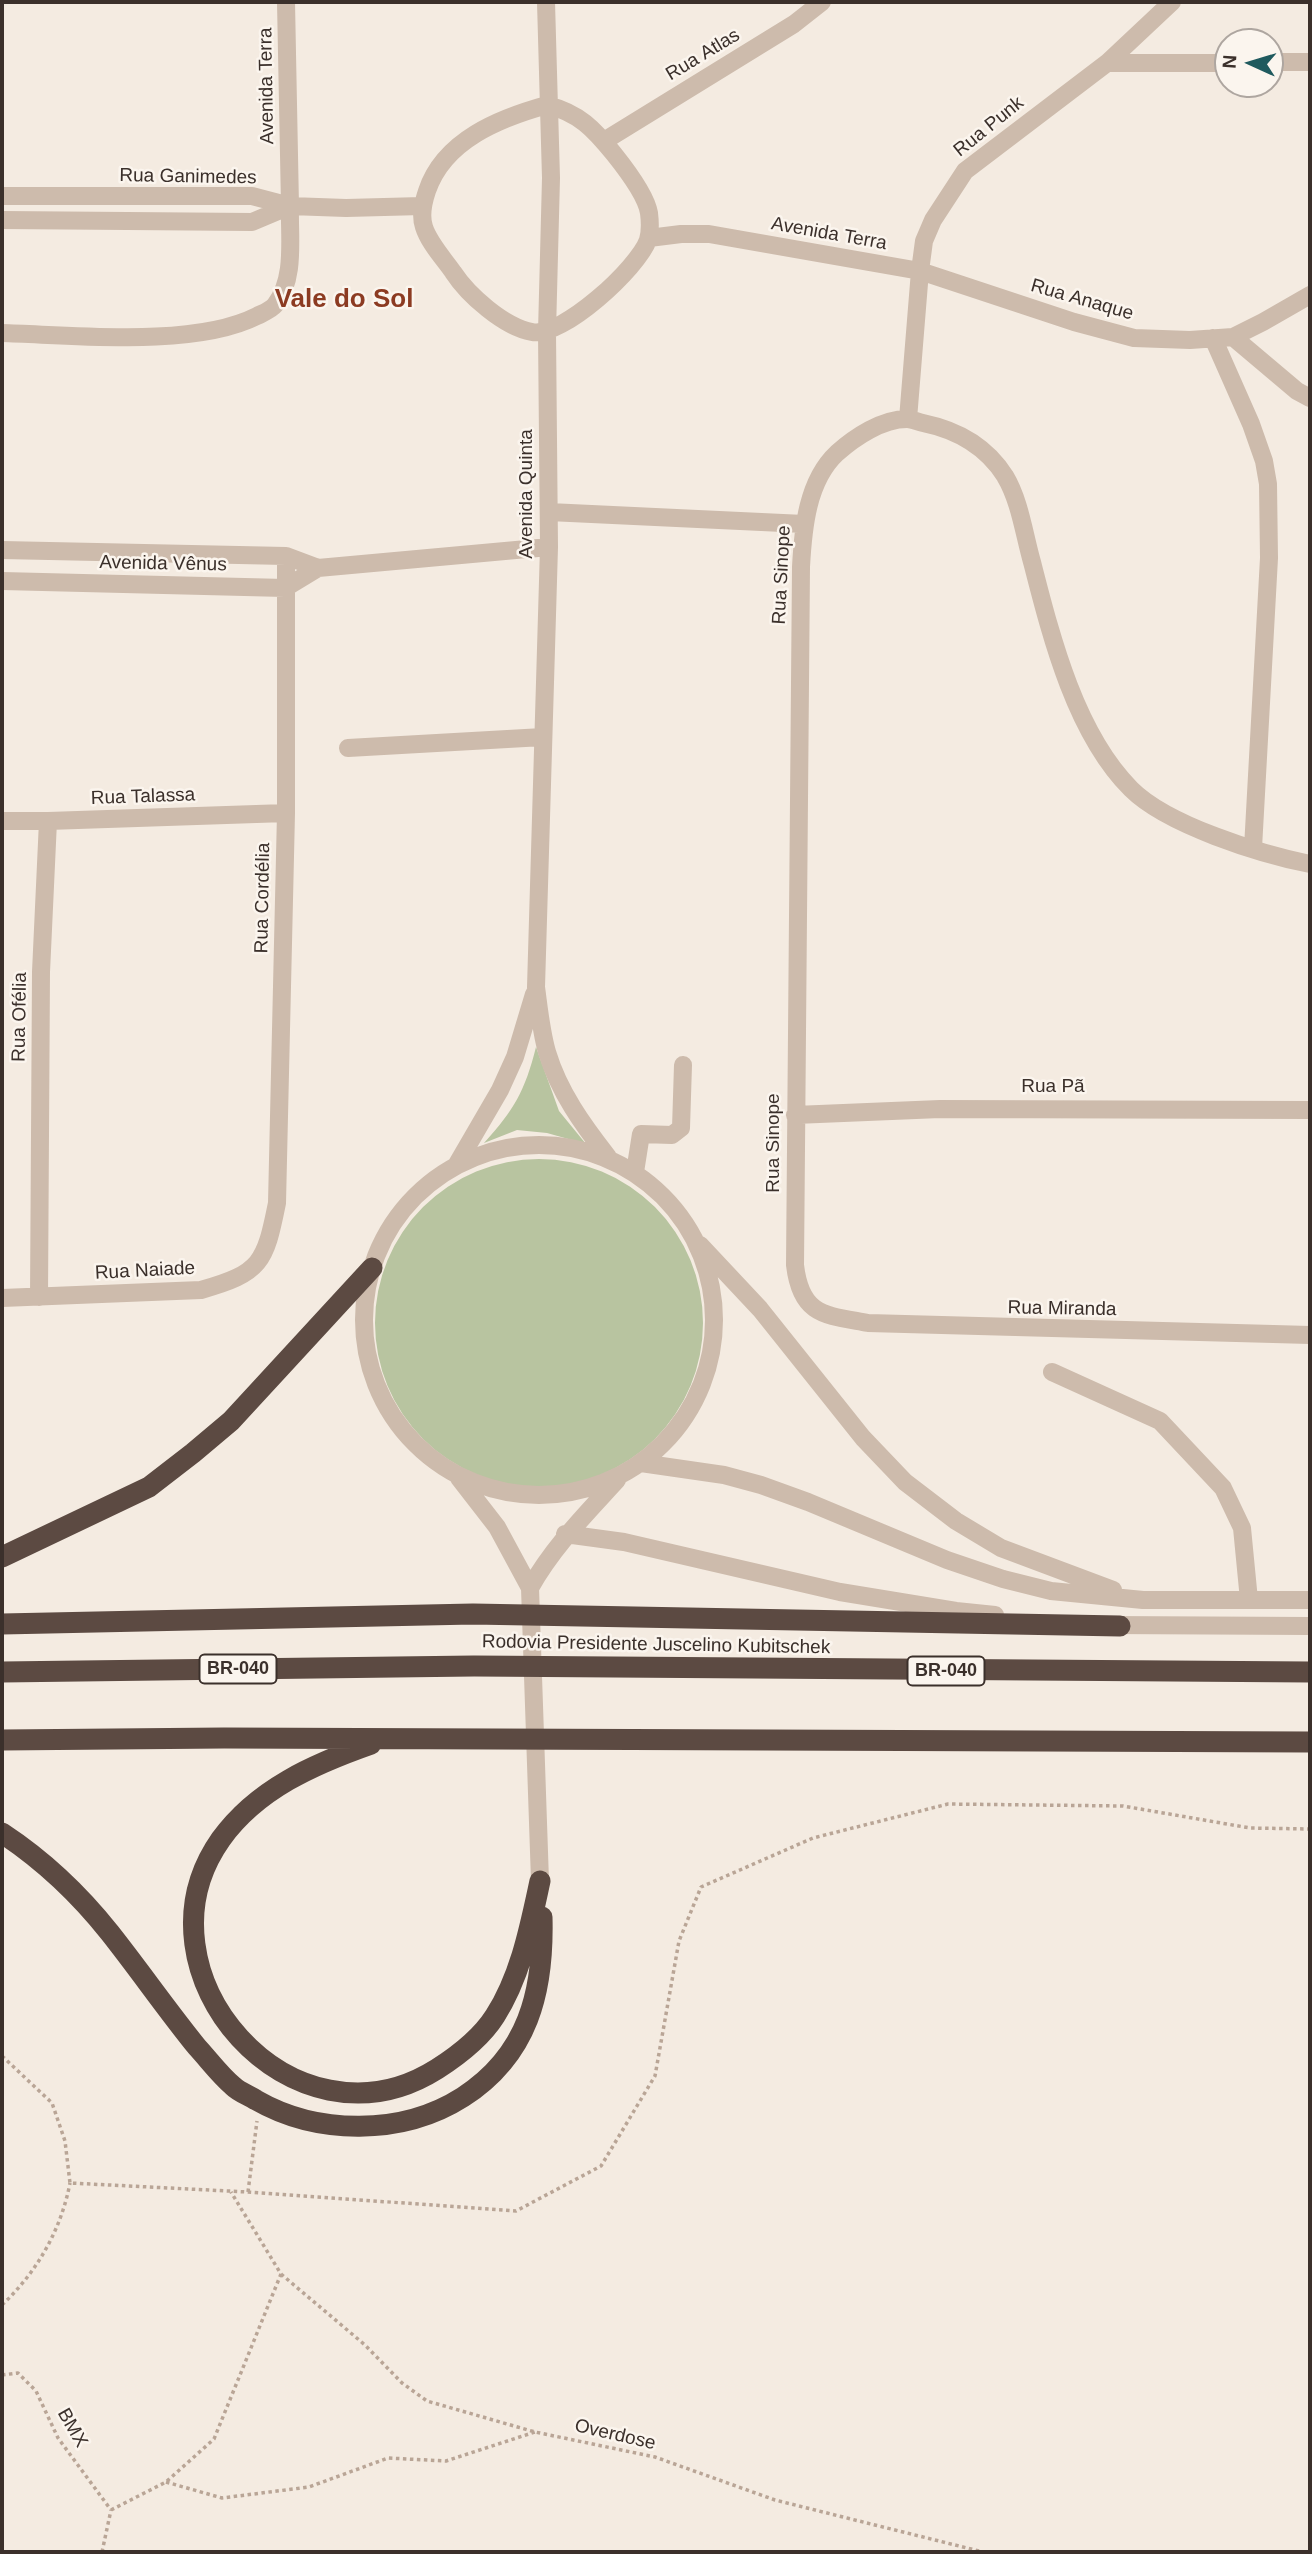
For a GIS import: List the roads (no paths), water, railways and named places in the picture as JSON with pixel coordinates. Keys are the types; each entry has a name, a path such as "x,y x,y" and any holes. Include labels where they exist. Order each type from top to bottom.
{"highway":[{"path":"2,1557 149,1486 193,1453 231,1422 372,1268"},
{"path":"2,1624 473,1614 1120,1626"},
{"name":"Rodovia Presidente Juscelino Kubitschek","path":"2,1672 474,1665 1310,1672"},
{"path":"385,1739 306,1769 274,1788 245,1812 221,1839 209,1859 197,1889 194,1919 201,1972 221,2014 251,2051 272,2068 296,2081 341,2091 377,2092 422,2078 452,2060 476,2039 494,2017 517,1971 528,1939 540,1881"},
{"path":"2,1740 1310,1742"},
{"path":"2,1833 35,1856 73,1892 109,1932 171,2016 234,2087 275,2111 311,2122 370,2125 433,2113 494,2074 520,2037 531,2011 541,1955 540,1881"}],"street":[{"name":"Avenida Terra","path":"2,333 155,337 191,334 250,320 274,307 288,283 290,206 286,2"},
{"name":"Avenida Quinta","path":"546,2 551,178 547,332 549,547 536,987 547,1053 558,1079 571,1107 608,1157"},
{"path":"794,2 794,24"},
{"name":"Rua Atlas","path":"604,141 794,24 822,2"},
{"name":"Rua Punk","path":"908,419 920,271 924,241 933,220 965,171 1107,63 1172,2"},
{"path":"1107,63 1214,62"},
{"path":"1284,62 1310,62"},
{"path":"547,105 568,110 604,141 635,183 649,211 649,238 638,260 569,321 547,332 531,332 510,323 486,308 461,284 424,228 422,206 431,180 449,156 470,137 523,111 547,105"},
{"name":"Rua Ganimedes","path":"2,196 252,196 290,206"},
{"name":"Rua Ganimedes","path":"2,220 252,222 290,206"},
{"path":"290,206 422,206"},
{"name":"Avenida Terra","path":"649,238 709,234 920,271"},
{"name":"Rua Anaque","path":"920,271 1074,322 1134,338 1190,340 1233,337 1310,295"},
{"path":"1233,337 1297,391 1310,398"},
{"path":"1213,338 1251,424 1264,461 1268,484 1269,558 1253,848"},
{"name":"Rua Sinope","path":"814,1309 803,1298 795,1265 801,567 804,524 811,498 829,461 851,441 884,424 908,419 942,426 964,436 982,449 1005,477 1015,500 1061,666 1088,727 1114,769 1131,790 1149,804 1206,832 1310,864"},
{"path":"549,512 804,524"},
{"name":"Avenida Vênus","path":"2,550 286,556 318,568 549,547"},
{"name":"Rua Cordélia","path":"270,1239 277,1203 286,813 286,556"},
{"name":"Avenida Vênus","path":"2,582 285,588 318,568"},
{"path":"348,748 543,737"},
{"name":"Rua Talassa","path":"2,821 286,813"},
{"name":"Rua Ofélia","path":"39,1297 41,972 48,821"},
{"name":"Avenida Quinta","path":"457,1164 500,1090 515,1057 536,987"},
{"path":"635,1172 640,1134 672,1135 681,1128 683,1065"},
{"name":"Rua Pã","path":"795,1115 953,1109 1310,1110"},
{"path":"545,1144 558,1144 608,1157 635,1172 659,1191 680,1214 696,1241 712,1288 713,1338 702,1386 677,1429 641,1463 607,1482 570,1493 531,1496 493,1490 457,1475 418,1447 388,1409 369,1364 364,1316 372,1268 391,1226 420,1190 457,1164 506,1146 545,1144"},
{"name":"Rua Naiade","path":"2,1298 201,1290 232,1281 256,1266 270,1239"},
{"path":"696,1241 761,1310 863,1438 905,1482 956,1521 1001,1548 1143,1600"},
{"name":"Rua Miranda","path":"814,1309 868,1323 1310,1335"},
{"path":"1052,1372 1160,1421 1223,1488 1242,1528 1249,1600"},
{"path":"641,1463 724,1475 761,1485 947,1560 1051,1591 1143,1600 1310,1600"},
{"path":"530,1588 545,1560 565,1534 622,1474"},
{"path":"457,1475 496,1527 530,1588 540,1881"},
{"path":"565,1534 617,1540 840,1592 933,1608 1120,1626 1310,1626"}],"district":[{"name":"Vale do Sol","path":"344,300"}]}
